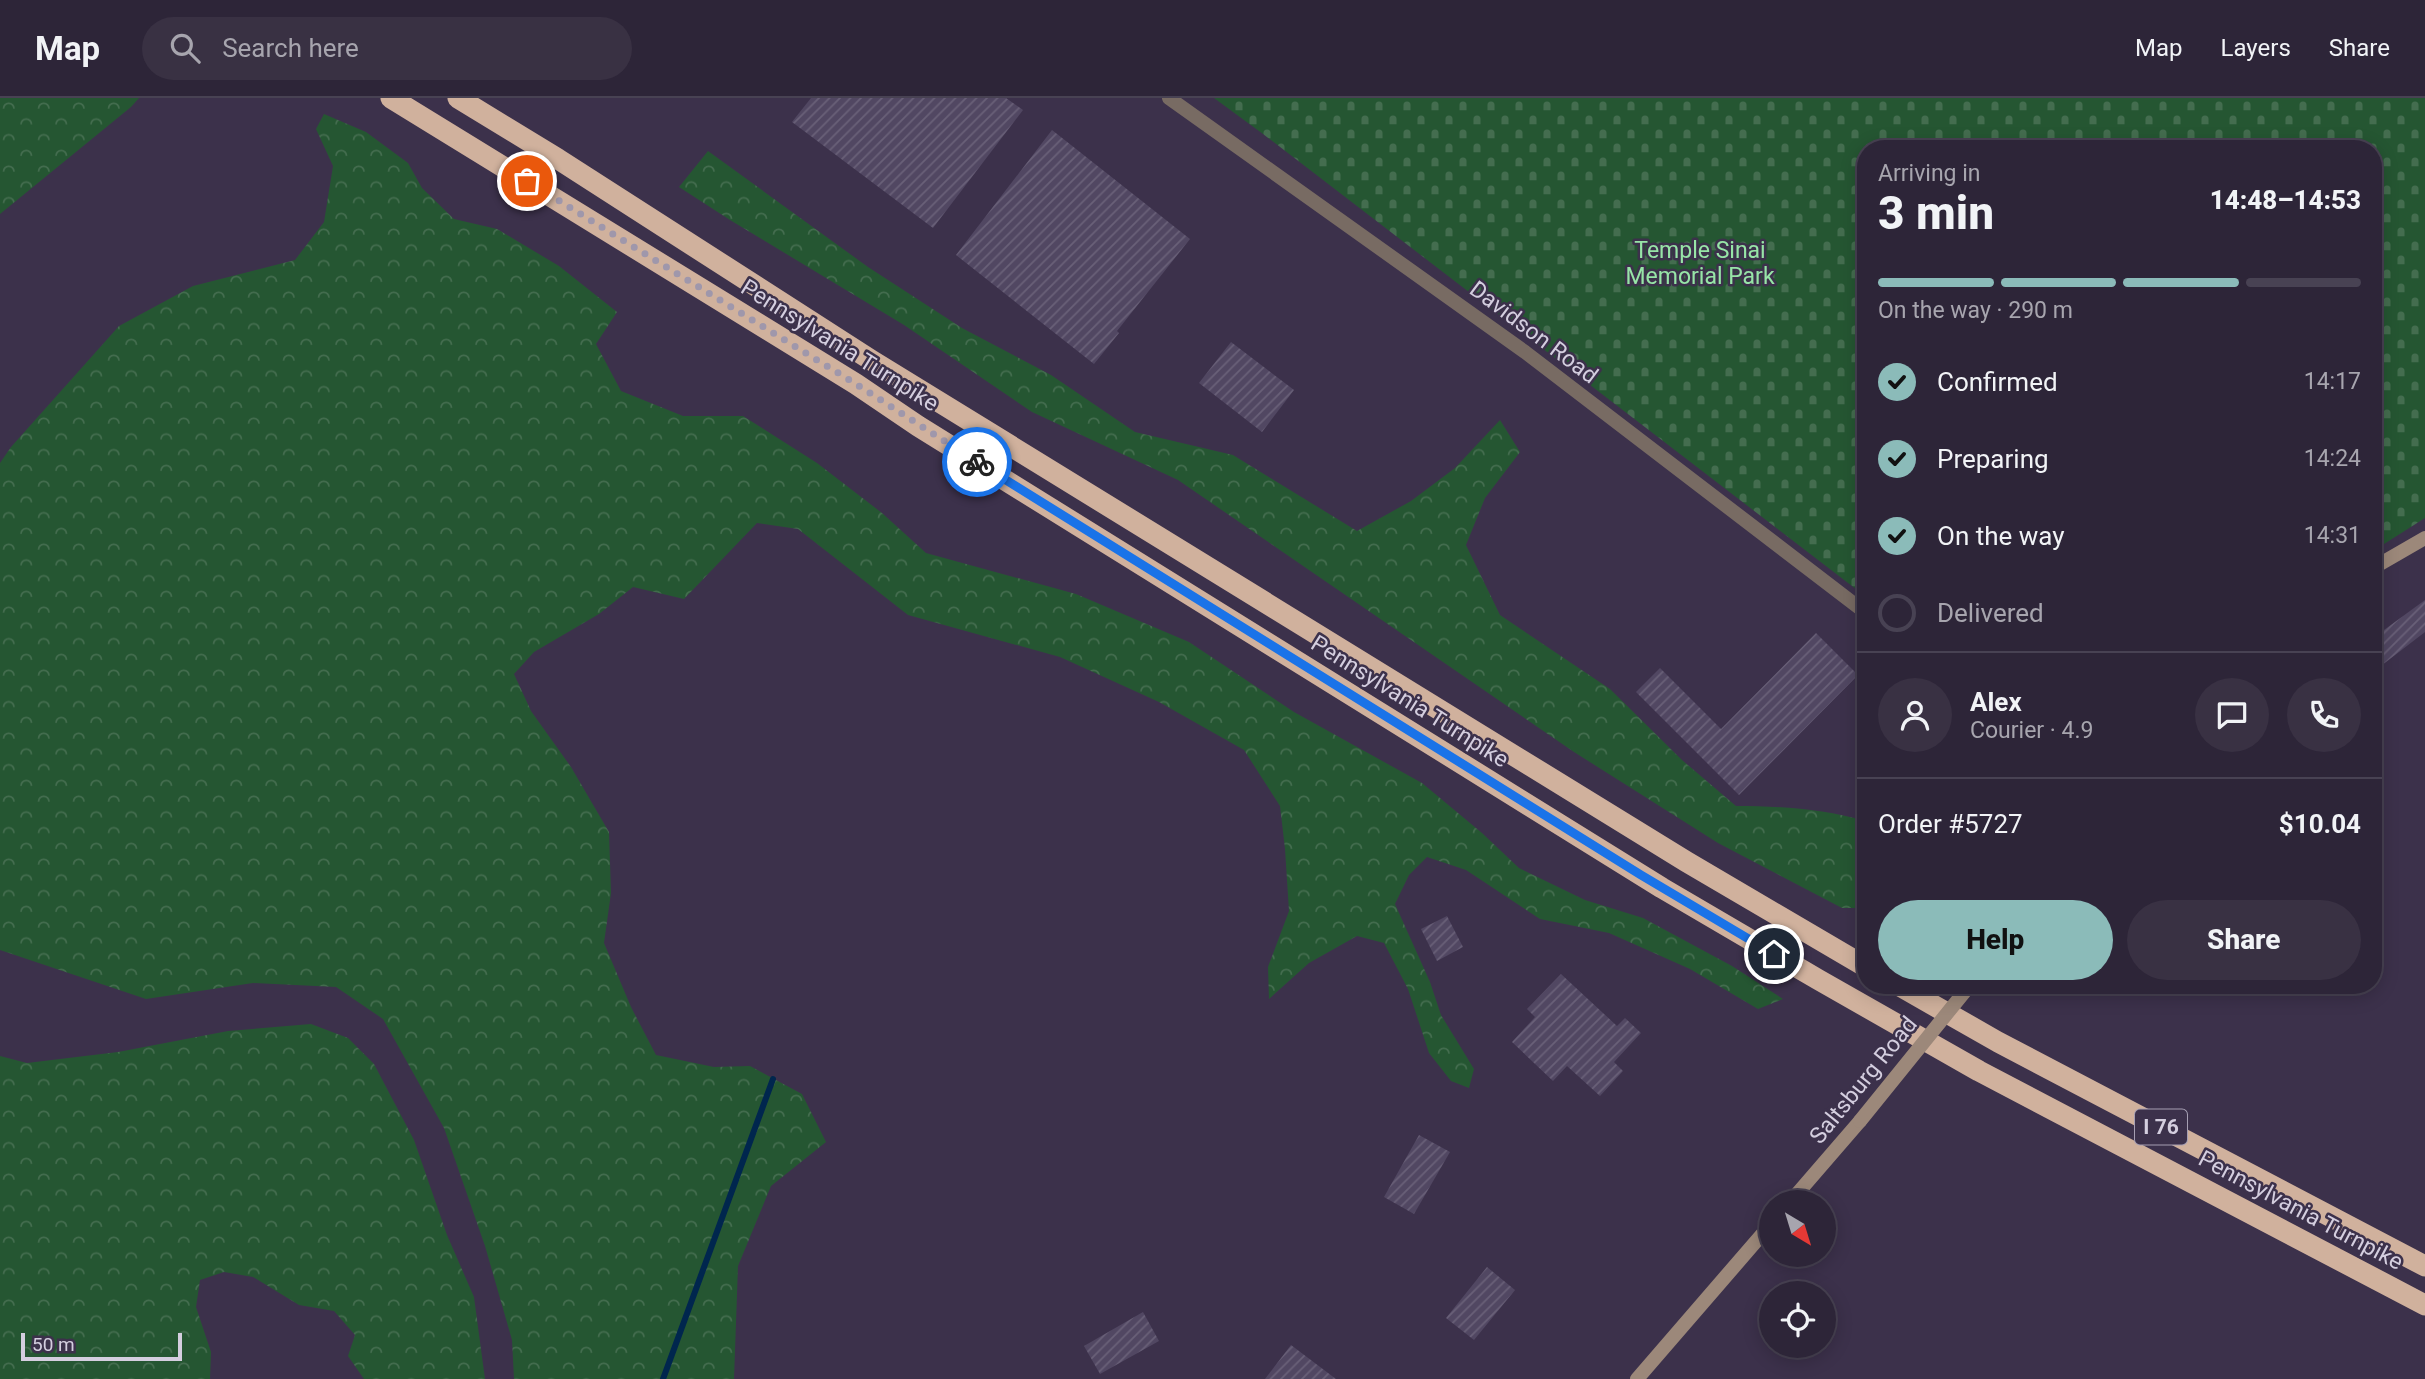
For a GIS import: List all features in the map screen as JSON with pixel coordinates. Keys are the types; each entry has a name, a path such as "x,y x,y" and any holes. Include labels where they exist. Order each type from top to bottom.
{"highway":[{"name":"Pennsylvania Turnpike","path":"391,98 856,384 918,426 1674,895 1979,1071 2425,1305"},
{"name":"Pennsylvania Turnpike","path":"458,98 883,367 1687,862 1857,962"},
{"name":"Pennsylvania Turnpike","path":"1914,994 1998,1042 2425,1266"}],"main road":[{"path":"2382,563 2425,538"},
{"name":"Saltsburg Road","path":"1800,1190 1963,994"},
{"path":"1637,1379 1759,1238"}],"street":[{"name":"Davidson Road","path":"1169,98 1525,352 1857,606"}],"green space":[{"path":"0,98 139,98 0,214"},
{"name":"Temple Sinai Memorial Park","path":"1214,98 2425,98 2425,518 2382,545 2382,140 1857,140 1857,590"},
{"path":"324,114 366,132 408,163 422,188 454,219 497,229 559,266 617,312 596,344 621,391 683,416 743,416 817,463 882,513 926,553 1076,594 1189,642 1294,712 1422,783 1519,868 1585,900 1643,918 1732,966 1783,999 1758,1009 1690,969 1609,933 1540,919 1466,870 1427,857 1409,875 1395,904 1430,982 1441,1015 1474,1069 1469,1088 1451,1081 1429,1053 1408,989 1384,943 1357,936 1309,963 1269,999 1268,967 1289,911 1285,849 1280,806 1244,750 1159,702 1060,657 908,615 798,529 757,523 684,599 633,587 599,614 534,652 514,674 531,711 571,767 609,832 611,893 604,943 631,1007 656,1055 714,1067 750,1066 802,1094 826,1142 771,1186 738,1266 734,1379 514,1379 512,1340 485,1246 444,1128 383,1019 336,987 253,983 146,999 0,950 0,463 11,447 119,326 193,286 295,260 324,222 333,166 316,129"},
{"path":"708,151 868,267 962,328 1051,375 1135,432 1233,455 1357,531 1411,501 1455,468 1500,420 1520,452 1485,498 1466,545 1500,615 1610,689 1682,760 1736,806 1801,809 1857,819 1857,908 1842,908 1718,843 1574,752 1178,480 1032,412 904,325 679,187"},
{"path":"311,1024 348,1038 374,1064 414,1140 447,1235 474,1297 485,1379 364,1379 348,1356 355,1335 334,1311 299,1305 253,1277 224,1272 200,1280 196,1307 211,1352 210,1379 0,1379 0,1056 27,1063 118,1052 228,1031"}],"building":[{"path":"811,98 1006,98 1023,110 933,228 792,122"},
{"path":"1052,130 1190,239 1094,364 956,255"},
{"path":"1231,342 1294,390 1262,432 1199,383"},
{"path":"2425,600 2425,632 2382,665 2382,631"},
{"path":"1816,633 1857,674 1739,795 1636,692 1660,668 1721,729"},
{"path":"1447,916 1463,947 1437,961 1421,929"},
{"path":"1561,974 1617,1026 1625,1018 1641,1033 1614,1062 1623,1071 1600,1096 1567,1066 1553,1081 1512,1042 1535,1017 1527,1009"},
{"path":"1419,1135 1450,1152 1414,1214 1384,1197"},
{"path":"1487,1267 1515,1290 1474,1340 1446,1318"},
{"path":"1143,1312 1159,1341 1100,1374 1084,1346"},
{"path":"1291,1345 1336,1379 1265,1379"}],"waterway":[{"path":"663,1379 773,1079"}],"way so far":[{"path":"527,181 977,462"}],"route":[{"path":"977,462 1641,875 1774,954"}]}
